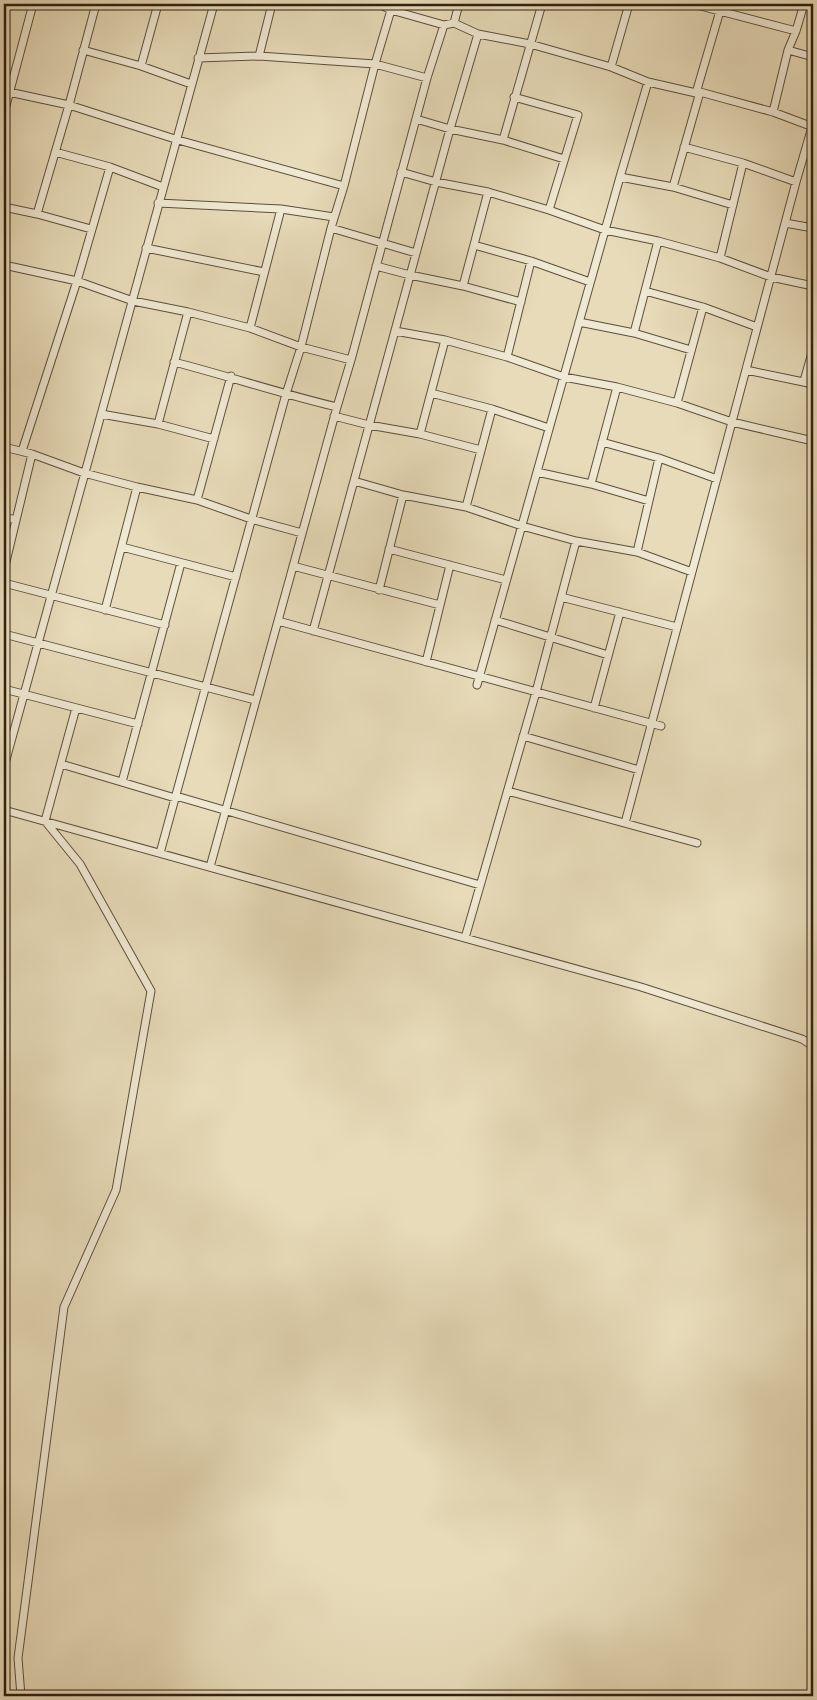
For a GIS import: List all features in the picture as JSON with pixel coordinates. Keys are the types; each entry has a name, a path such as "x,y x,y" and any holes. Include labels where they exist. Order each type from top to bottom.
{"street":[{"path":"4,113 7,92 33,4"},
{"path":"37,214 96,4"},
{"path":"141,66 158,4"},
{"path":"4,767 214,4"},
{"path":"259,56 272,4"},
{"path":"379,4 391,10 444,25 454,23 478,34 530,44 611,67 648,82 698,92 773,112 813,127 770,277 624,823"},
{"path":"454,23 459,4"},
{"path":"503,140 542,4"},
{"path":"611,67 629,4"},
{"path":"693,4 796,31"},
{"path":"672,187 722,4"},
{"path":"773,112 788,50 804,4"},
{"path":"160,853 286,394 301,347 330,228 344,186 375,64 391,10"},
{"path":"210,867 336,407 351,360 427,78 444,25"},
{"path":"313,631 450,129 478,34"},
{"path":"83,50 141,66 191,84"},
{"path":"788,50 813,57"},
{"path":"198,58 259,56 375,64 427,78"},
{"path":"477,685 648,82"},
{"path":"7,92 69,105 178,140 344,186"},
{"path":"514,97 578,115 549,210"},
{"path":"416,119 450,129 503,140 564,159"},
{"path":"684,147 744,163 796,182"},
{"path":"54,152 110,167 163,187"},
{"path":"720,258 744,163"},
{"path":"22,451 77,281 110,167"},
{"path":"401,172 436,182 488,192 549,210 605,230 658,241 720,258 770,277 813,286"},
{"path":"620,177 672,187 733,204"},
{"path":"463,286 488,192"},
{"path":"158,203 281,209 334,217"},
{"path":"4,206 91,229"},
{"path":"250,328 281,209"},
{"path":"785,223 813,228"},
{"path":"330,228 416,253"},
{"path":"634,333 658,241"},
{"path":"474,245 531,261 590,282"},
{"path":"146,248 264,272"},
{"path":"507,357 531,261"},
{"path":"4,264 77,281 133,301 188,312 250,328 301,347 351,360"},
{"path":"376,266 463,286 521,302"},
{"path":"645,291 703,307 757,327"},
{"path":"677,403 703,307"},
{"path":"158,424 188,312"},
{"path":"579,322 634,333 691,350"},
{"path":"395,331 445,340 507,357 564,377 617,387 677,403 732,422 813,441"},
{"path":"420,434 445,340"},
{"path":"804,381 813,349"},
{"path":"174,362 231,376 286,394 336,407"},
{"path":"746,370 813,384"},
{"path":"197,500 231,376"},
{"path":"592,484 617,387"},
{"path":"431,393 492,409 549,428"},
{"path":"466,507 492,409"},
{"path":"101,414 158,424 214,439"},
{"path":"334,416 369,425 420,434 481,450"},
{"path":"602,442 660,458 717,479"},
{"path":"4,446 84,473 197,500 252,519 302,533"},
{"path":"4,570 32,454"},
{"path":"637,552 660,458"},
{"path":"537,472 592,484 649,501"},
{"path":"354,482 404,495 466,507 522,526 576,541 637,552 692,572"},
{"path":"105,610 137,487"},
{"path":"379,590 404,495"},
{"path":"4,517 16,520"},
{"path":"465,938 524,736 576,541"},
{"path":"122,547 236,577"},
{"path":"389,548 506,580"},
{"path":"122,782 181,563"},
{"path":"426,662 450,565"},
{"path":"293,566 328,577 440,605"},
{"path":"4,583 165,625"},
{"path":"561,597 677,627"},
{"path":"594,708 620,612"},
{"path":"495,620 608,655"},
{"path":"278,621 661,726"},
{"path":"4,634 255,700"},
{"path":"4,689 138,724"},
{"path":"45,821 76,708"},
{"path":"524,736 639,770"},
{"path":"61,764 480,885"},
{"path":"508,791 696,844"},
{"path":"4,810 641,987 802,1039 813,1046"},
{"path":"21,1696 18,1658 64,1307 116,1190 151,991 80,864 45,821"}]}
